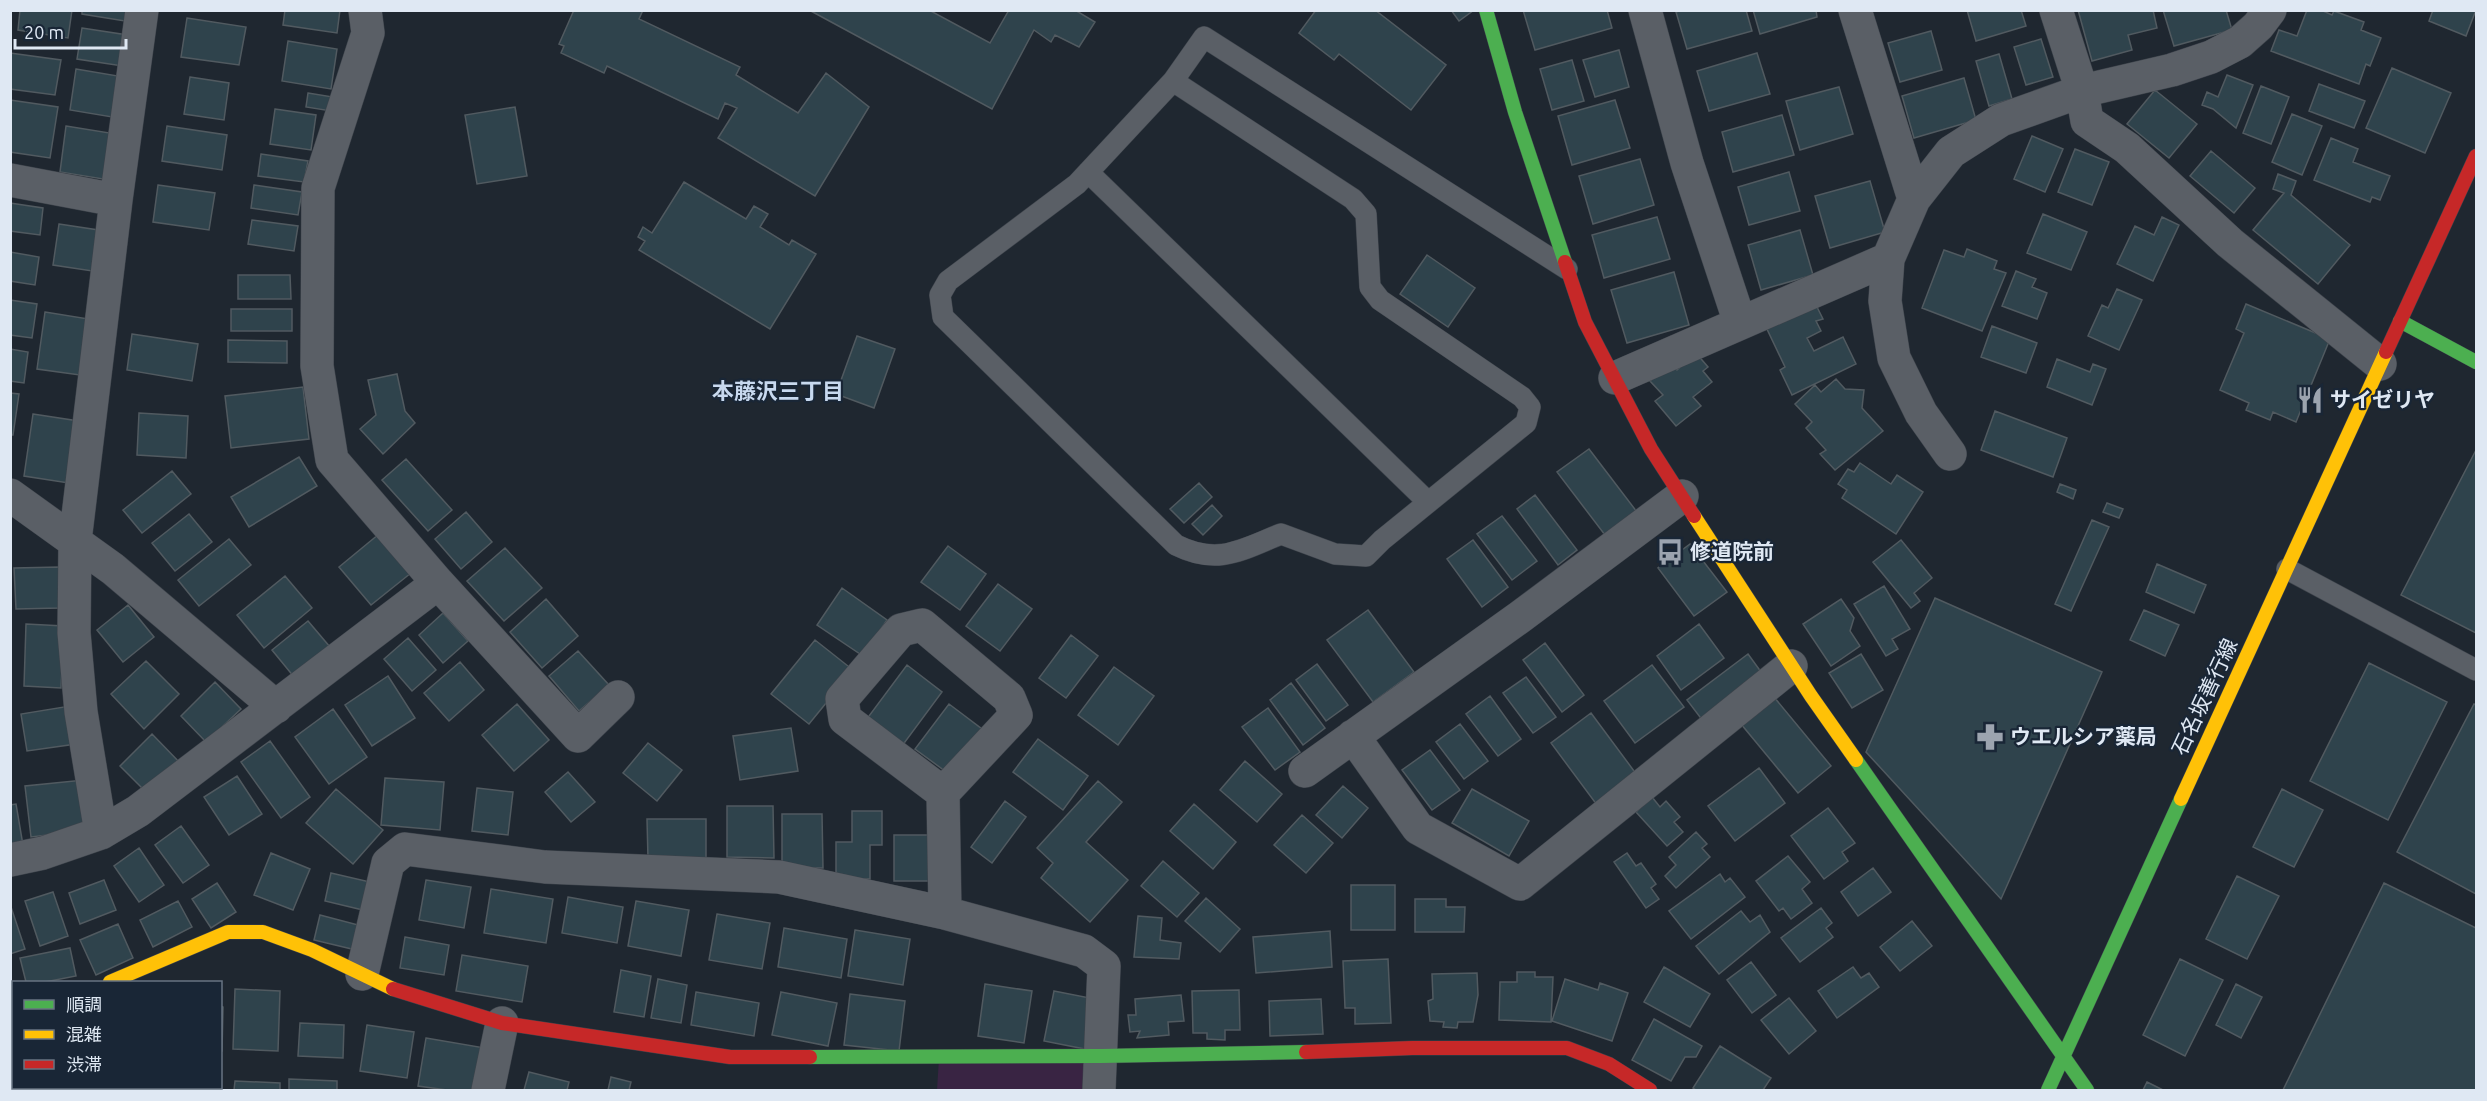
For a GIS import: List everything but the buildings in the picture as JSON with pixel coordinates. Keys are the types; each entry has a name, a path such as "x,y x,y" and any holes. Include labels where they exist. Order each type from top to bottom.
{"street":[{"path":"101,833 81,712 74,633 75,541 116,200 142,10"},
{"path":"365,10 368,33 318,188 317,366 332,460 438,584 578,736 618,697"},
{"path":"1486,10 1515,112 1585,322 1651,449 1791,666 2062,1058 2087,1090"},
{"path":"1645,10 1687,163 1740,323"},
{"path":"1855,10 1914,199"},
{"path":"2056,10 2082,91 2087,121 2127,148 2230,243 2380,364"},
{"path":"1950,454 1920,413 1894,358 1885,301 1888,259 1892,244 1914,199 1951,152 2001,120 2082,91 2172,70 2211,57 2240,42 2260,16"},
{"name":"石名坂善行線","path":"2048,1090 2476,156"},
{"path":"10,180 116,200"},
{"path":"1615,378 1888,259"},
{"path":"2400,321 2476,362"},
{"path":"10,495 113,569 276,707"},
{"path":"1305,771 1520,617 1682,496"},
{"path":"10,860 43,853 101,833 138,811 438,584"},
{"path":"943,793 845,719 842,699 901,630 922,625 1009,698 1016,715 943,793 945,913"},
{"path":"1353,736 1418,828 1520,884 1791,666"},
{"path":"362,974 388,863 405,849 545,867 779,877 945,913 1084,951 1104,966 1100,1090"},
{"path":"112,981 228,932 263,932 312,950 384,986 502,1023 730,1057 1101,1056 1253,1054 1412,1048 1568,1048 1609,1064 1650,1090"},
{"path":"488,1090 502,1023"}],"lane":[{"path":"1173,81 1353,199 1366,214 1370,287 1380,300 1522,397 1530,407 1526,423 1382,540 1366,556 1335,554 1281,534 1228,555 1192,553 1176,544 943,317 940,295 948,280 1077,184 1173,81 1204,37 1567,269"},
{"path":"1088,172 1428,502"},
{"path":"2287,569 2476,670"}],"shaded area":[{"path":"1101,1056 1099,1090 937,1090 939,1058"}],"traffic: fast":[{"path":"1486,10 1515,112 1565,262"},
{"path":"2400,321 2476,362"},
{"path":"1856,760 2087,1090"},
{"path":"2048,1090 2181,799"},
{"path":"810,1057 1101,1056 1306,1052"}],"traffic: slow":[{"path":"2181,799 2386,352"},
{"path":"1694,516 1811,696 1856,760"},
{"path":"112,981 228,932 263,932 312,950 393,989"}],"traffic: jam":[{"path":"2386,352 2476,156"},
{"path":"1565,262 1585,322 1651,449 1694,516"},
{"path":"393,989 502,1023 730,1057 810,1057"},
{"path":"1306,1052 1412,1048 1567,1048 1609,1064 1650,1090"}],"place":[{"name":"サイゼリヤ","path":"2310,400"},
{"name":"修道院前","path":"1670,552"},
{"name":"ウエルシア薬局","path":"1990,737"}],"district":[{"name":"本藤沢三丁目","path":"778,391"}]}
